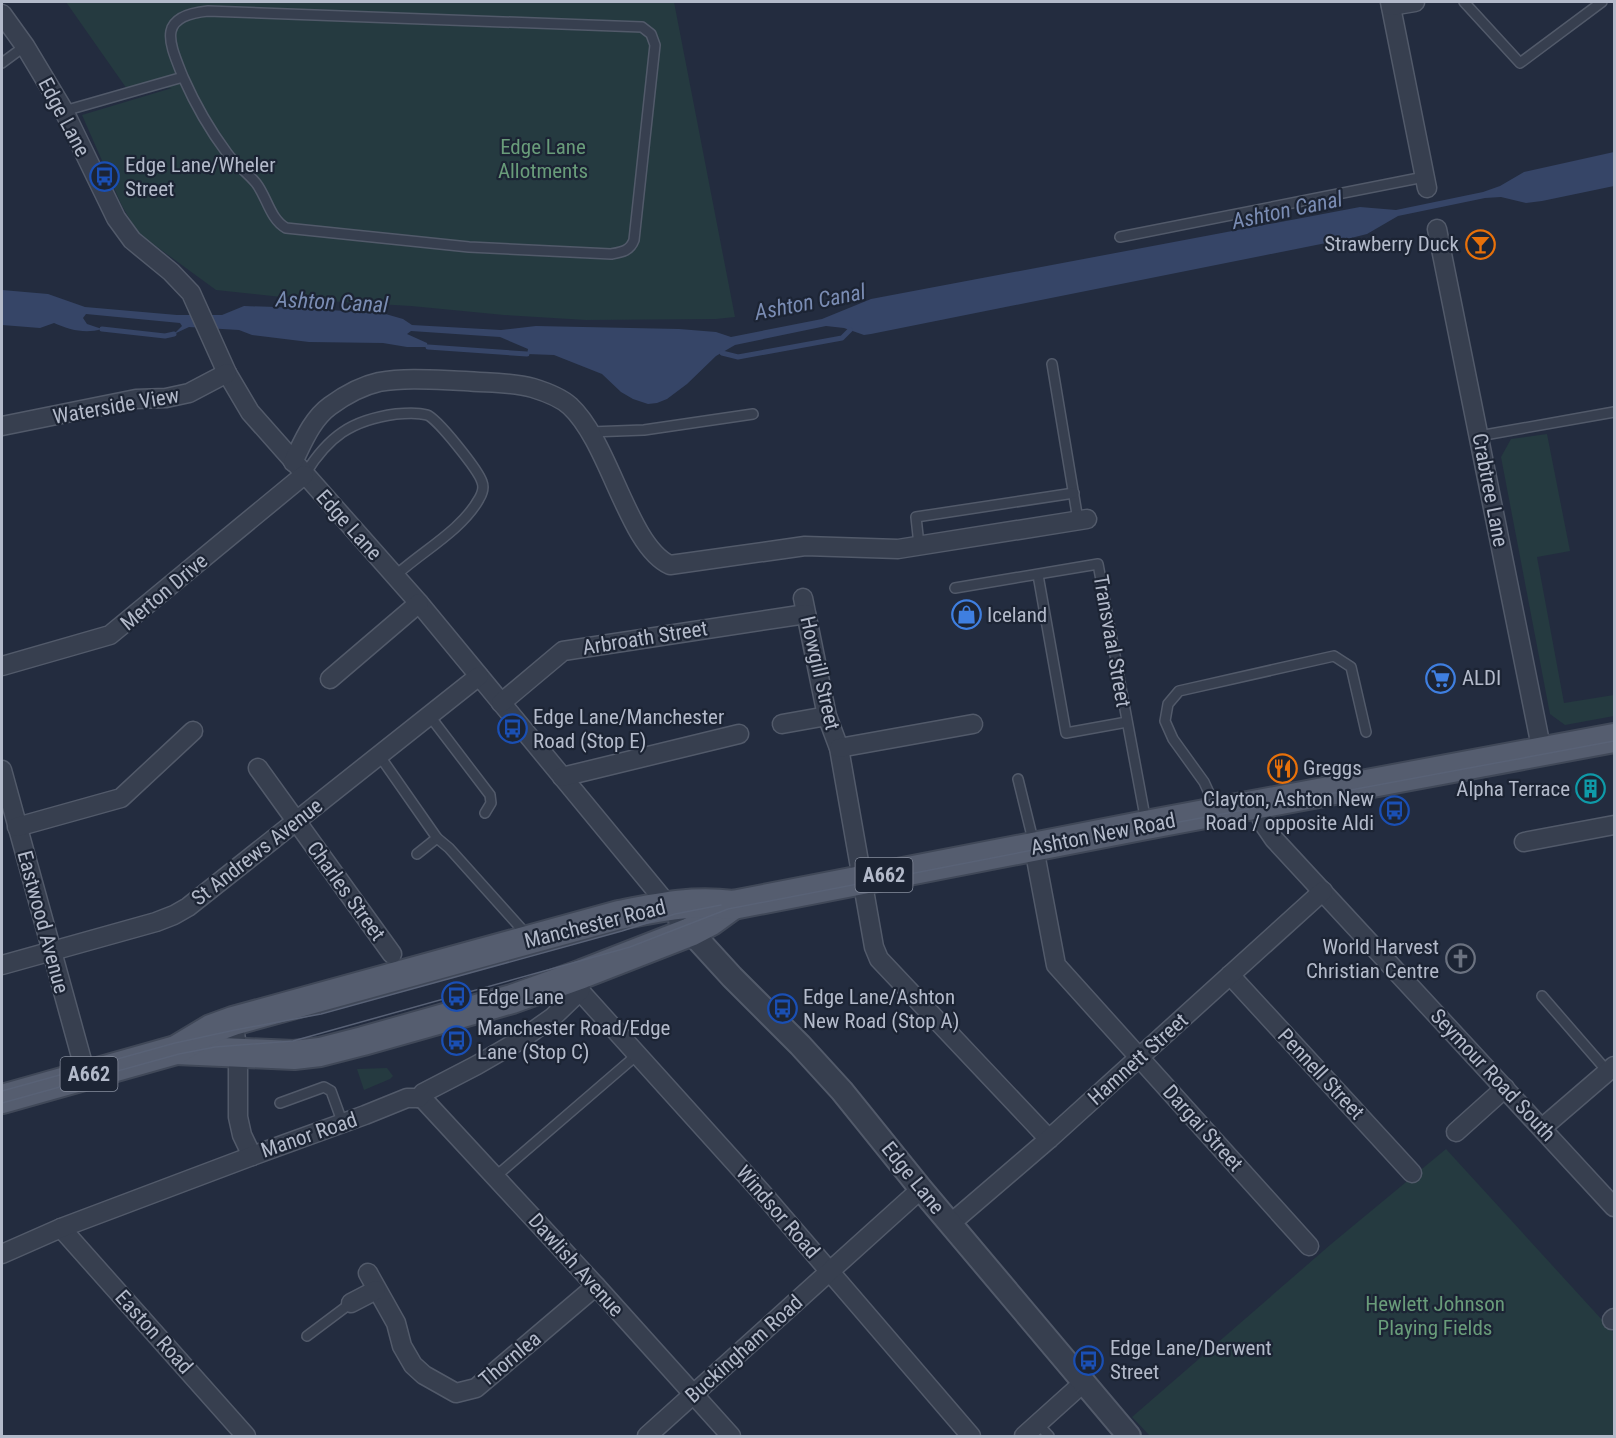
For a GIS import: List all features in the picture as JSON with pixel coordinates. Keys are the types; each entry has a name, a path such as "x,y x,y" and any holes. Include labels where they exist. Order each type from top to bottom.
{"main road":[{"name":"Ashton New Road","path":"734,905 861,879 1614,738"},
{"name":"Manchester Road","path":"2,1099 176,1050 211,1029 233,1021 619,915 706,902 734,905"},
{"name":"Manchester Road","path":"176,1050 283,1056 320,1052 512,999 581,983 690,932 734,905"}],"street":[{"path":"1415,2 1390,4 1426,183"},
{"name":"Edge Lane","path":"2,14 64,111 116,218 132,240 171,272 191,293 227,373 250,412 419,603 690,932 842,1090 921,1189 1129,1437"},
{"name":"Crabtree Lane","path":"1437,228 1542,752"},
{"name":"Waterside View","path":"2,426 136,399 166,398 189,393 227,373"},
{"path":"299,469 312,425 329,406 363,387 394,380 490,383 534,388 562,400 571,407 590,432 647,546 661,561 670,566 805,546 898,549 1082,519"},
{"name":"Merton Drive","path":"2,666 110,635 299,469"},
{"path":"330,679 419,603"},
{"name":"Arbroath Street","path":"501,703 563,651 805,606"},
{"name":"Howgill Street","path":"805,606 827,716 839,748 861,879 874,947 879,959 1049,1139"},
{"name":"St Andrews Avenue","path":"2,965 174,915 188,907 479,676"},
{"path":"782,724 827,716"},
{"path":"839,748 973,724"},
{"path":"17,827 121,798 193,731"},
{"path":"562,777 739,734"},
{"name":"Charles Street","path":"258,768 392,954"},
{"name":"Eastwood Avenue","path":"2,770 86,1075"},
{"name":"Seymour Road South","path":"1257,806 1263,823 1274,839 1614,1207"},
{"path":"1524,842 1614,825"},
{"name":"Dargai Street","path":"1034,848 1056,965 1309,1246"},
{"name":"Hamnett Street","path":"950,1224 1049,1139 1323,891"},
{"name":"Pennell Street","path":"1230,975 1412,1173"},
{"name":"Windsor Road","path":"581,983 601,1014 764,1195 971,1437"},
{"name":"Manor Road","path":"2,1254 61,1228 252,1155 343,1124 407,1098 419,1098 423,1093 522,1039 553,1017 581,983"},
{"path":"233,1021 238,1052 238,1117 252,1155"},
{"path":"1542,1128 1611,1069"},
{"path":"1456,1132 1505,1088"},
{"name":"Dawlish Avenue","path":"419,1098 423,1099 596,1286 730,1437"},
{"name":"Buckingham Road","path":"647,1437 921,1189"},
{"name":"Easton Road","path":"61,1228 246,1437"},
{"name":"Thornlea","path":"368,1274 396,1323 402,1346 413,1365 424,1376 456,1393 476,1388 596,1286"},
{"path":"351,1303 376,1290"},
{"path":"1024,1437 1043,1430 1083,1383"}],"lane":[{"path":"1464,2 1520,63 1602,2"},
{"path":"208,11 642,27 651,34 656,45 634,240 631,247 624,252 611,254 469,247 286,228 279,224 273,215 256,183 228,154 208,125 183,76 170,44 169,35 182,18 208,11"},
{"path":"2,63 24,46"},
{"path":"64,111 183,76"},
{"path":"1120,237 1426,183"},
{"path":"1052,364 1074,493 1082,519"},
{"path":"299,469 319,453 330,440 347,428 370,419 412,412 433,417 480,477 483,489 480,498 457,525 395,576"},
{"path":"1479,436 1614,412"},
{"path":"590,432 644,430 753,414"},
{"path":"919,546 916,517 1074,493"},
{"name":"Transvaal Street","path":"956,588 1098,564 1146,825"},
{"path":"1038,574 1066,733 1127,722"},
{"path":"1218,812 1204,782 1173,739 1165,721 1168,704 1179,691 1334,656 1351,667 1366,732"},
{"path":"429,716 490,795 491,803 484,813"},
{"path":"379,755 437,838 449,848 530,939"},
{"path":"1018,779 1034,848"},
{"path":"417,854 437,838"},
{"path":"1542,996 1611,1069"},
{"path":"495,1177 638,1054"},
{"path":"280,1103 324,1087 331,1091 343,1124"},
{"path":"307,1336 351,1303"}],"green space":[{"name":"Edge Lane Allotments","path":"66,2 674,2 735,317 586,320 309,300 216,290 138,233 122,206 82,115 172,88 127,89"},
{"path":"1547,434 1570,551 1537,557 1564,703 1614,695 1614,716 1565,725 1550,714 1501,457 1511,439"},
{"path":"387,1068 393,1076 390,1079 364,1090 357,1069"},
{"name":"Hewlett Johnson Playing Fields","path":"1446,1149 1614,1333 1614,1436 1150,1436 1132,1417 1330,1245"}],"water":[{"path":"1614,152 1614,186 1526,203 1501,197 1485,198 1398,216 1367,234 1351,238 871,334 864,335 844,328 826,326 735,345 716,356 687,384 667,399 648,404 621,392 602,374 554,355 527,354 528,349 500,337 411,331 407,334 427,343 428,347 407,347 383,343 309,342 252,335 239,330 189,327 174,334 182,326 180,323 86,314 83,318 87,324 102,329 78,330 54,323 40,328 2,325 2,290 48,294 85,307 177,315 222,315 244,306 276,307 382,313 403,319 412,325 501,330 536,326 679,329 716,332 731,337 822,319 871,299 1360,207 1396,210 1483,192 1500,186 1524,172"}],"waterway":[{"path":"102,329 165,336 174,334"},
{"path":"722,353 738,357 842,338 850,330"},
{"path":"428,347 527,354"}],"tram line":[{"path":"2,1103 179,1054 215,1047 293,1041 630,947 728,909 1614,741"},
{"path":"2,1091 175,1043 321,1014 622,931 675,914 721,905"}],"place":[{"name":"Edge Lane/Wheler Street","path":"104,177"},
{"name":"Strawberry Duck","path":"1480,244"},
{"name":"Iceland","path":"966,615"},
{"name":"ALDI","path":"1441,678"},
{"name":"Edge Lane/Manchester Road (Stop E)","path":"512,729"},
{"name":"Greggs","path":"1282,768"},
{"name":"Alpha Terrace","path":"1591,789"},
{"name":"Clayton, Ashton New Road / opposite Aldi","path":"1395,811"},
{"name":"World Harvest Christian Centre","path":"1460,959"},
{"name":"Edge Lane","path":"457,997"},
{"name":"Edge Lane/Ashton New Road (Stop A)","path":"782,1009"},
{"name":"Manchester Road/Edge Lane (Stop C)","path":"456,1040"},
{"name":"Edge Lane/Derwent Street","path":"1089,1360"}],"water label":[{"name":"Ashton Canal","path":"1287,210"},
{"name":"Ashton Canal","path":"332,302"},
{"name":"Ashton Canal","path":"810,302"}]}
